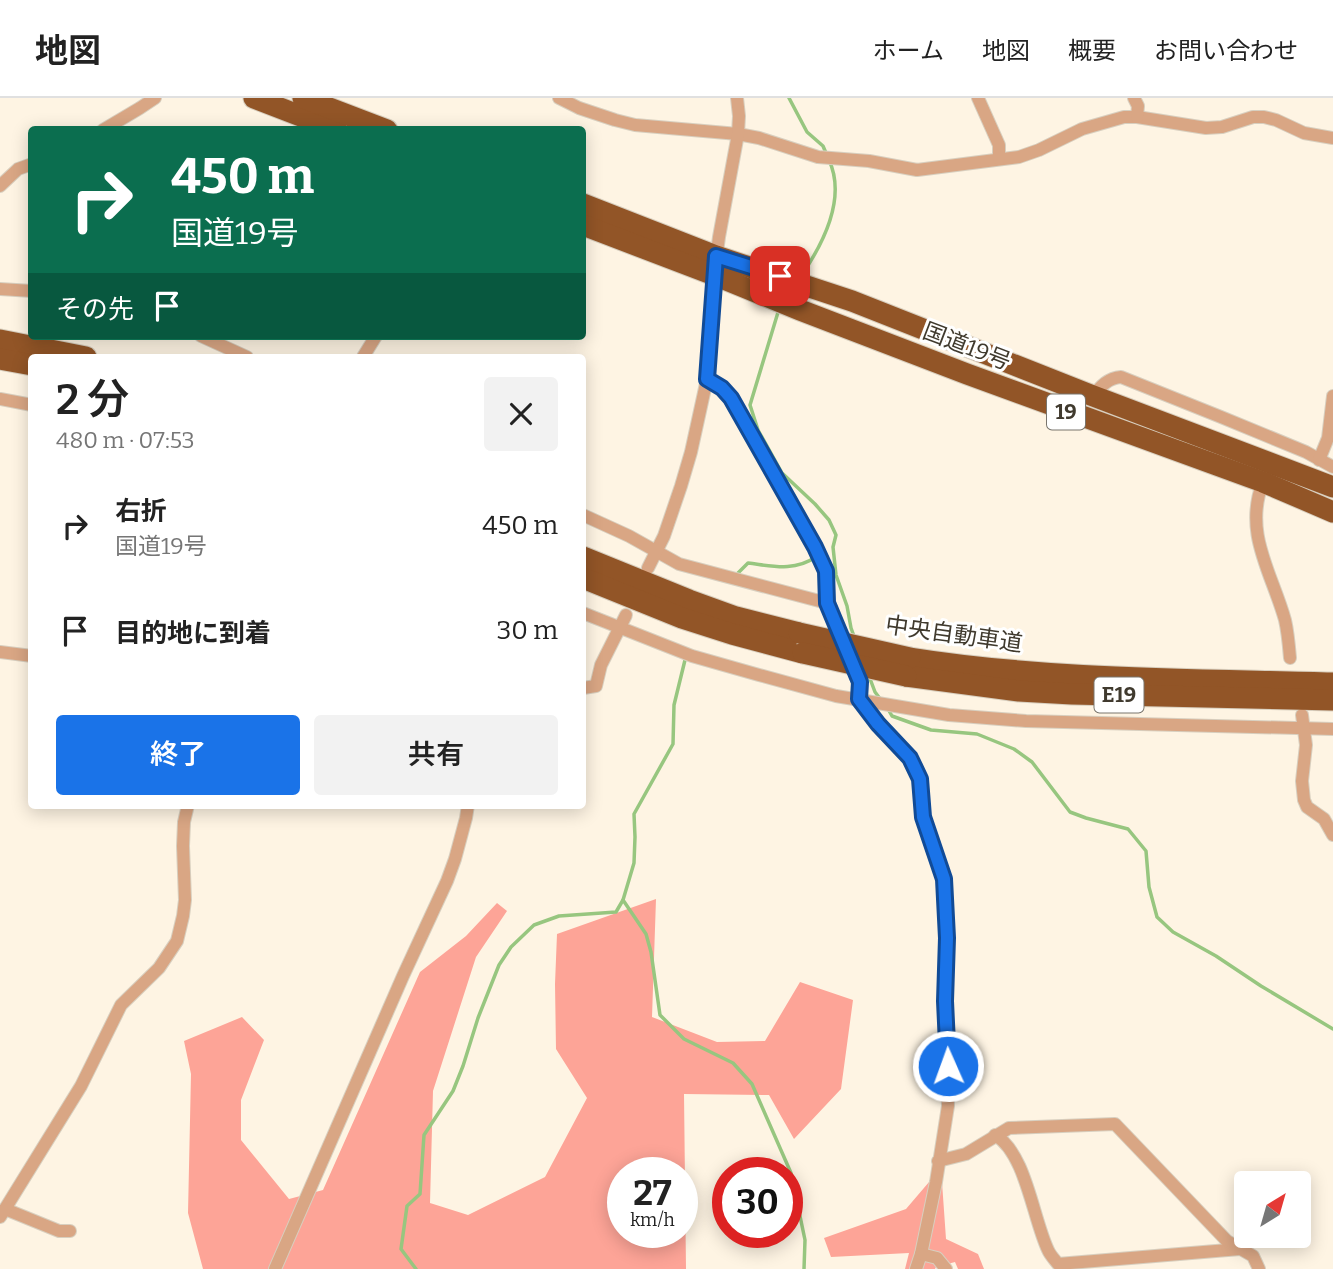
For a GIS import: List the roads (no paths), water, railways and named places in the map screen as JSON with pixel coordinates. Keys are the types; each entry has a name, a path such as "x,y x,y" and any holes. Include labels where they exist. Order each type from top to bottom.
{"highway":[{"path":"254,98 326,126"},
{"path":"303,98 376,126"},
{"name":"国道19号","path":"586,205 715,265 771,298 800,310 1037,401 1263,482 1333,512"},
{"name":"国道19号","path":"586,226 715,265 780,276 852,301 1333,487"},
{"path":"0,341 70,354"},
{"path":"0,359 28,364"},
{"name":"中央自動車道","path":"586,558 801,643"},
{"name":"中央自動車道","path":"586,579 682,618 732,634 801,643 1019,691 1333,700"},
{"name":"中央自動車道","path":"908,667 962,666 1121,677 1333,683"}],"street":[{"path":"110,126 155,98"},
{"path":"559,98 579,108 635,125 737,134 759,138 818,157 853,159 917,170 1030,154 1082,130 1124,117 1206,128 1264,117 1304,133 1333,138"},
{"path":"648,568 664,536 681,486 707,379 715,265 737,134 737,98"},
{"path":"978,98 999,145 999,159"},
{"path":"1134,98 1138,106 1137,117"},
{"path":"0,186 18,169 28,165"},
{"path":"0,289 28,291"},
{"path":"210,340 240,354"},
{"path":"1093,396 1113,378 1121,377 1222,417 1333,467"},
{"path":"707,379 722,388 731,398 815,547 826,571 827,603 860,682 864,700 878,724 916,767 920,779 923,817 944,879 949,1088 945,1130 921,1254 915,1269"},
{"path":"1319,460 1328,438 1333,396"},
{"path":"0,399 28,404"},
{"path":"1263,482 1258,494 1258,540 1285,621 1290,658"},
{"path":"586,516 629,536 679,564 827,603"},
{"path":"586,614 692,656 823,693 949,715 1026,721 1303,721 1333,729"},
{"path":"586,688 596,686 601,665 626,615"},
{"path":"0,652 28,656"},
{"path":"1303,721 1306,745 1304,800 1307,807 1324,819 1333,835"},
{"path":"70,1231 2,1213 80,1086 121,1005 159,968 177,941 185,900 183,834 187,809"},
{"path":"275,1269 447,881 456,859 467,809"},
{"path":"938,1161 966,1154 1009,1128 1115,1124 1227,1241 1253,1256 1259,1269"},
{"path":"995,1135 1008,1145 1018,1165 1048,1252 1058,1264 1241,1249"},
{"path":"921,1254 937,1258 946,1269"}],"waterway":[{"path":"789,98 807,132 823,146 826,153"},
{"path":"801,276 824,236 834,205 834,175 829,160"},
{"path":"779,309 750,405 758,430 782,473 829,520 836,535 833,547 836,575 855,639"},
{"path":"736,575 748,563 791,566 816,557"},
{"path":"416,1269 401,1249 407,1206 420,1194 424,1135 453,1091 499,965 511,947 534,925 559,916 616,912 623,900 634,863 634,814 673,744 674,705 685,660"},
{"path":"869,676 881,700"},
{"path":"888,709 892,716 931,730 977,734 1014,749 1032,762 1070,812 1128,829 1146,851 1149,887 1157,917 1173,932 1333,1029"},
{"path":"623,900 646,934 660,1015 684,1039 733,1063 752,1084 791,1173 805,1240 804,1269"}]}
